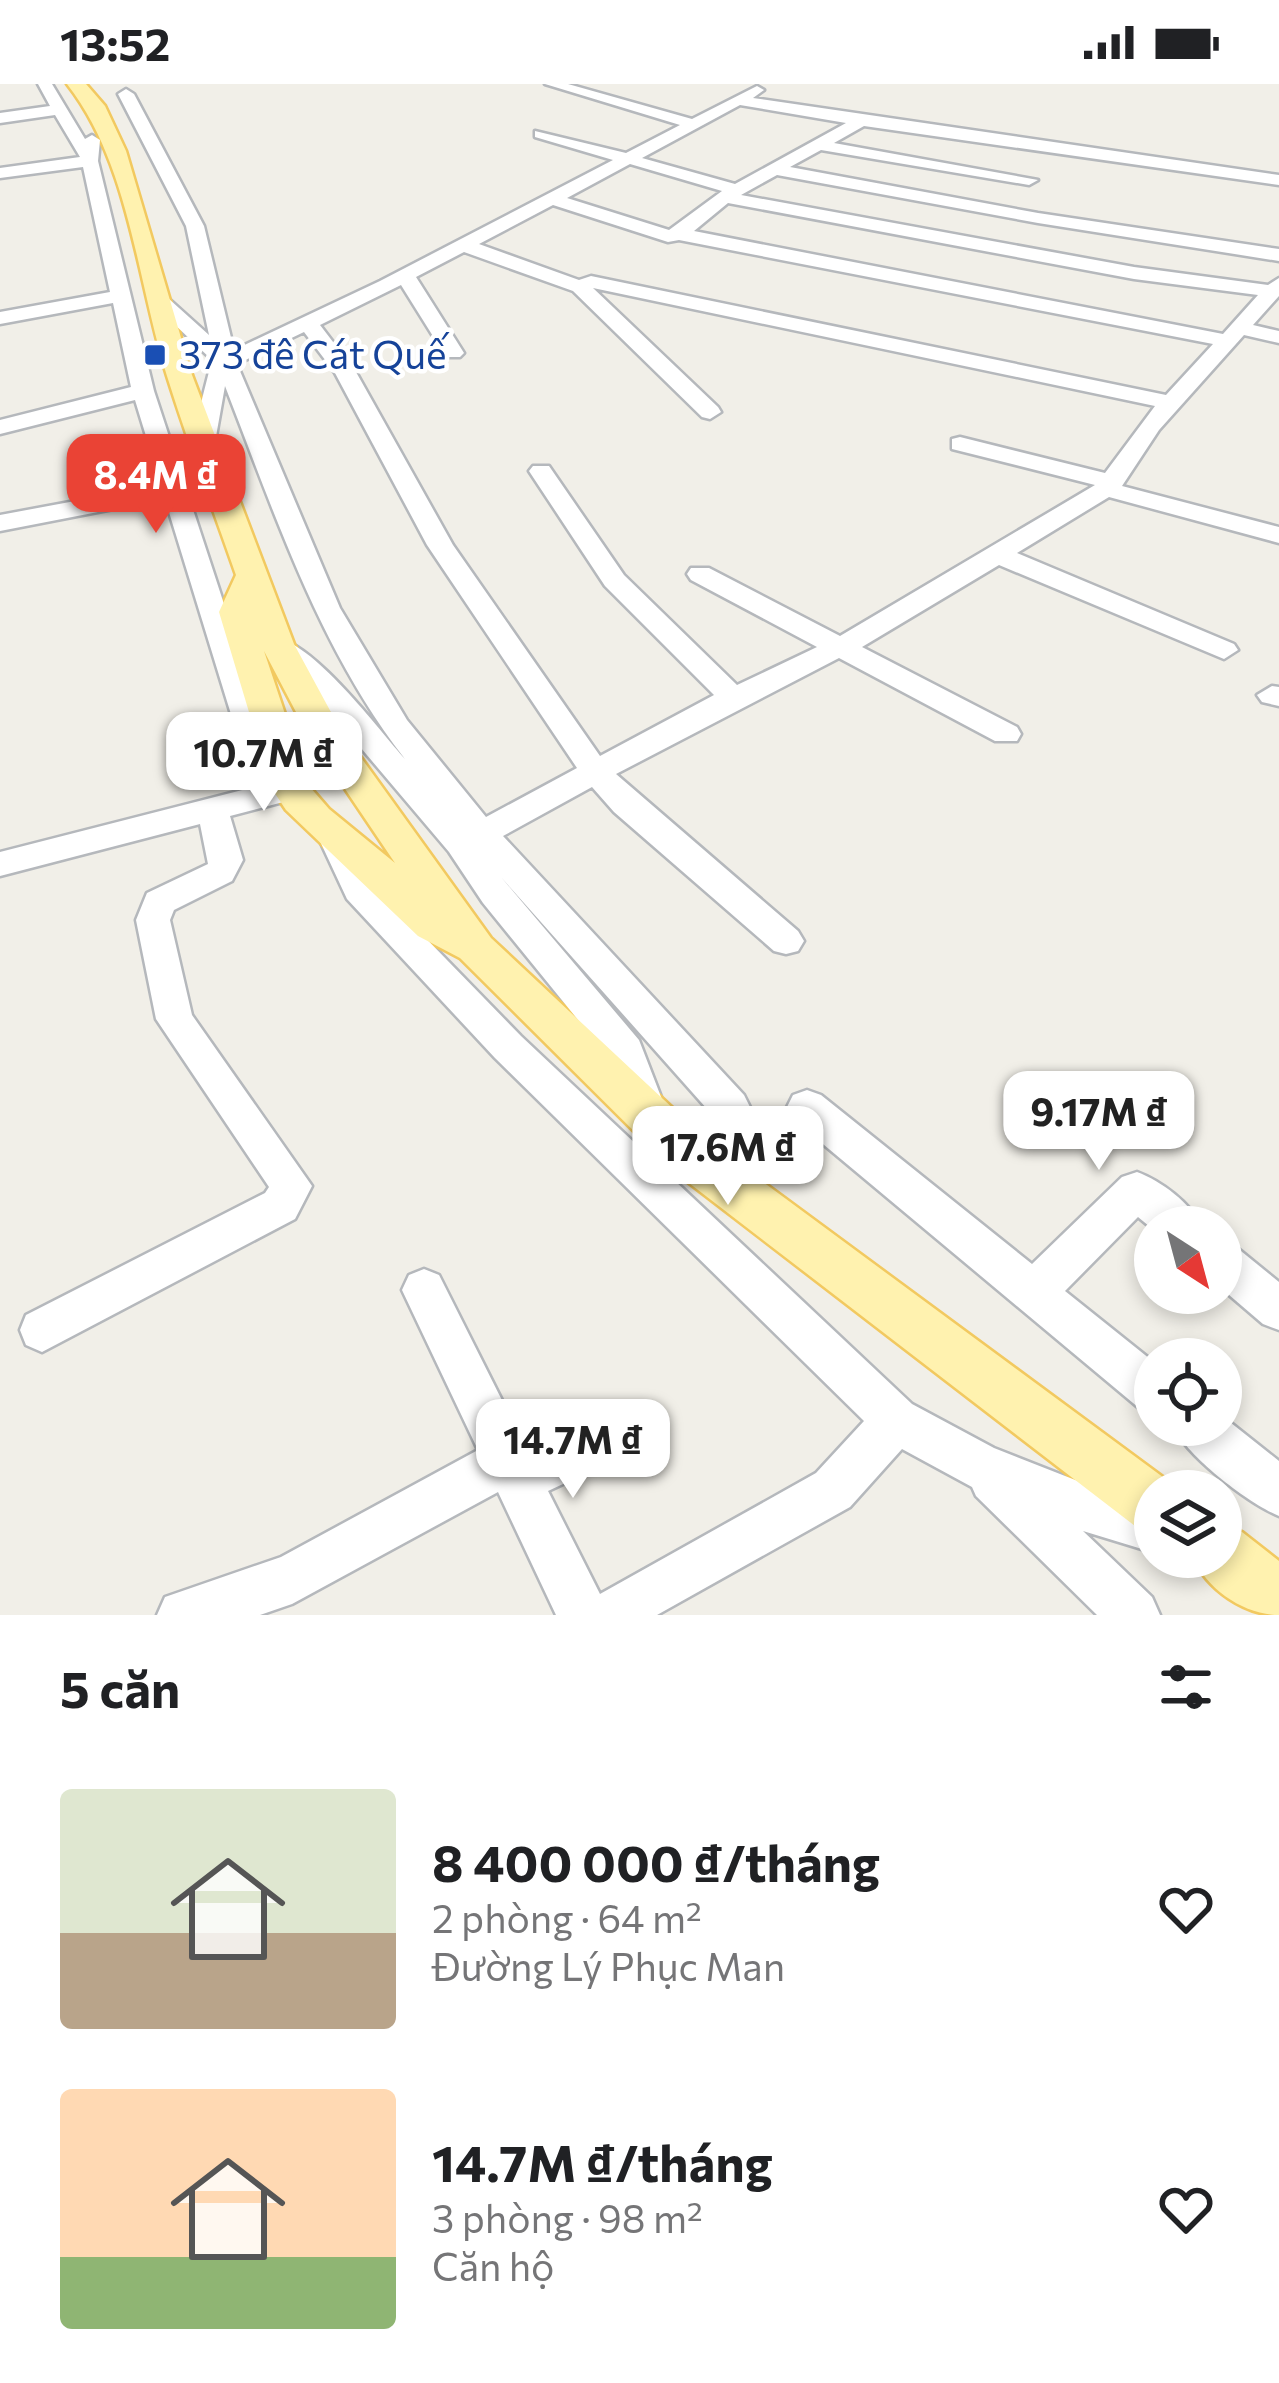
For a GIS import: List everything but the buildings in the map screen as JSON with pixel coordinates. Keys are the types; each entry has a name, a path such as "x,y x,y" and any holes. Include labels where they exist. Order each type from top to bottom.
{"main road":[{"path":"108,91 99,160 138,294 172,354 277,644 324,731 476,949 650,1120 792,1236 1134,1490"},
{"path":"250,578 236,611 291,789 308,813 360,853 435,932 476,949"},
{"path":"1242,1569 1279,1598"}],"street":[{"path":"44,84 108,91"},
{"path":"552,84 694,124"},
{"path":"202,442 218,364 553,200 769,84"},
{"path":"0,118 108,91"},
{"path":"108,91 195,226 226,362 326,608 395,726 472,839 495,894 626,1051 650,1120"},
{"path":"737,100 1279,180"},
{"path":"679,234 731,193 862,121"},
{"path":"541,134 731,193 1134,273 1276,288"},
{"path":"818,146 1029,180"},
{"path":"0,173 99,160"},
{"path":"774,170 1279,255"},
{"path":"553,200 668,236 679,234 1233,335 1279,337"},
{"path":"463,245 580,287 710,412"},
{"path":"405,275 453,353"},
{"path":"580,287 591,282 1172,403"},
{"path":"472,839 836,648 1001,556 1109,486 1172,403 1276,288"},
{"path":"0,318 138,294 226,362"},
{"path":"0,864 291,789 253,737 143,391 138,294"},
{"path":"308,323 344,373 440,545 596,771 626,804 786,940"},
{"path":"0,428 143,391"},
{"path":"961,444 1279,535"},
{"path":"541,471 614,580 733,698"},
{"path":"0,523 174,490"},
{"path":"1001,556 1224,650"},
{"path":"700,574 1006,734"},
{"path":"277,644 316,677 730,1107"},
{"path":"42,1330 280,1205 292,1186 175,1019 153,920 159,902 220,872 226,860 213,812"},
{"path":"335,838 359,890 508,1048 896,1420 980,1466 1134,1523"},
{"path":"807,1107 1134,1375"},
{"path":"1034,1292 1138,1190 1157,1206"},
{"path":"1242,1278 1279,1309"},
{"path":"424,1290 584,1615"},
{"path":"613,1615 833,1490 896,1420"},
{"path":"183,1615 292,1579 475,1475 509,1464 542,1469 621,1432"},
{"path":"1222,1446 1279,1492"},
{"path":"980,1466 1134,1615"}],"place":[{"name":"373 đê Cát Quế","path":"155,355"}]}
